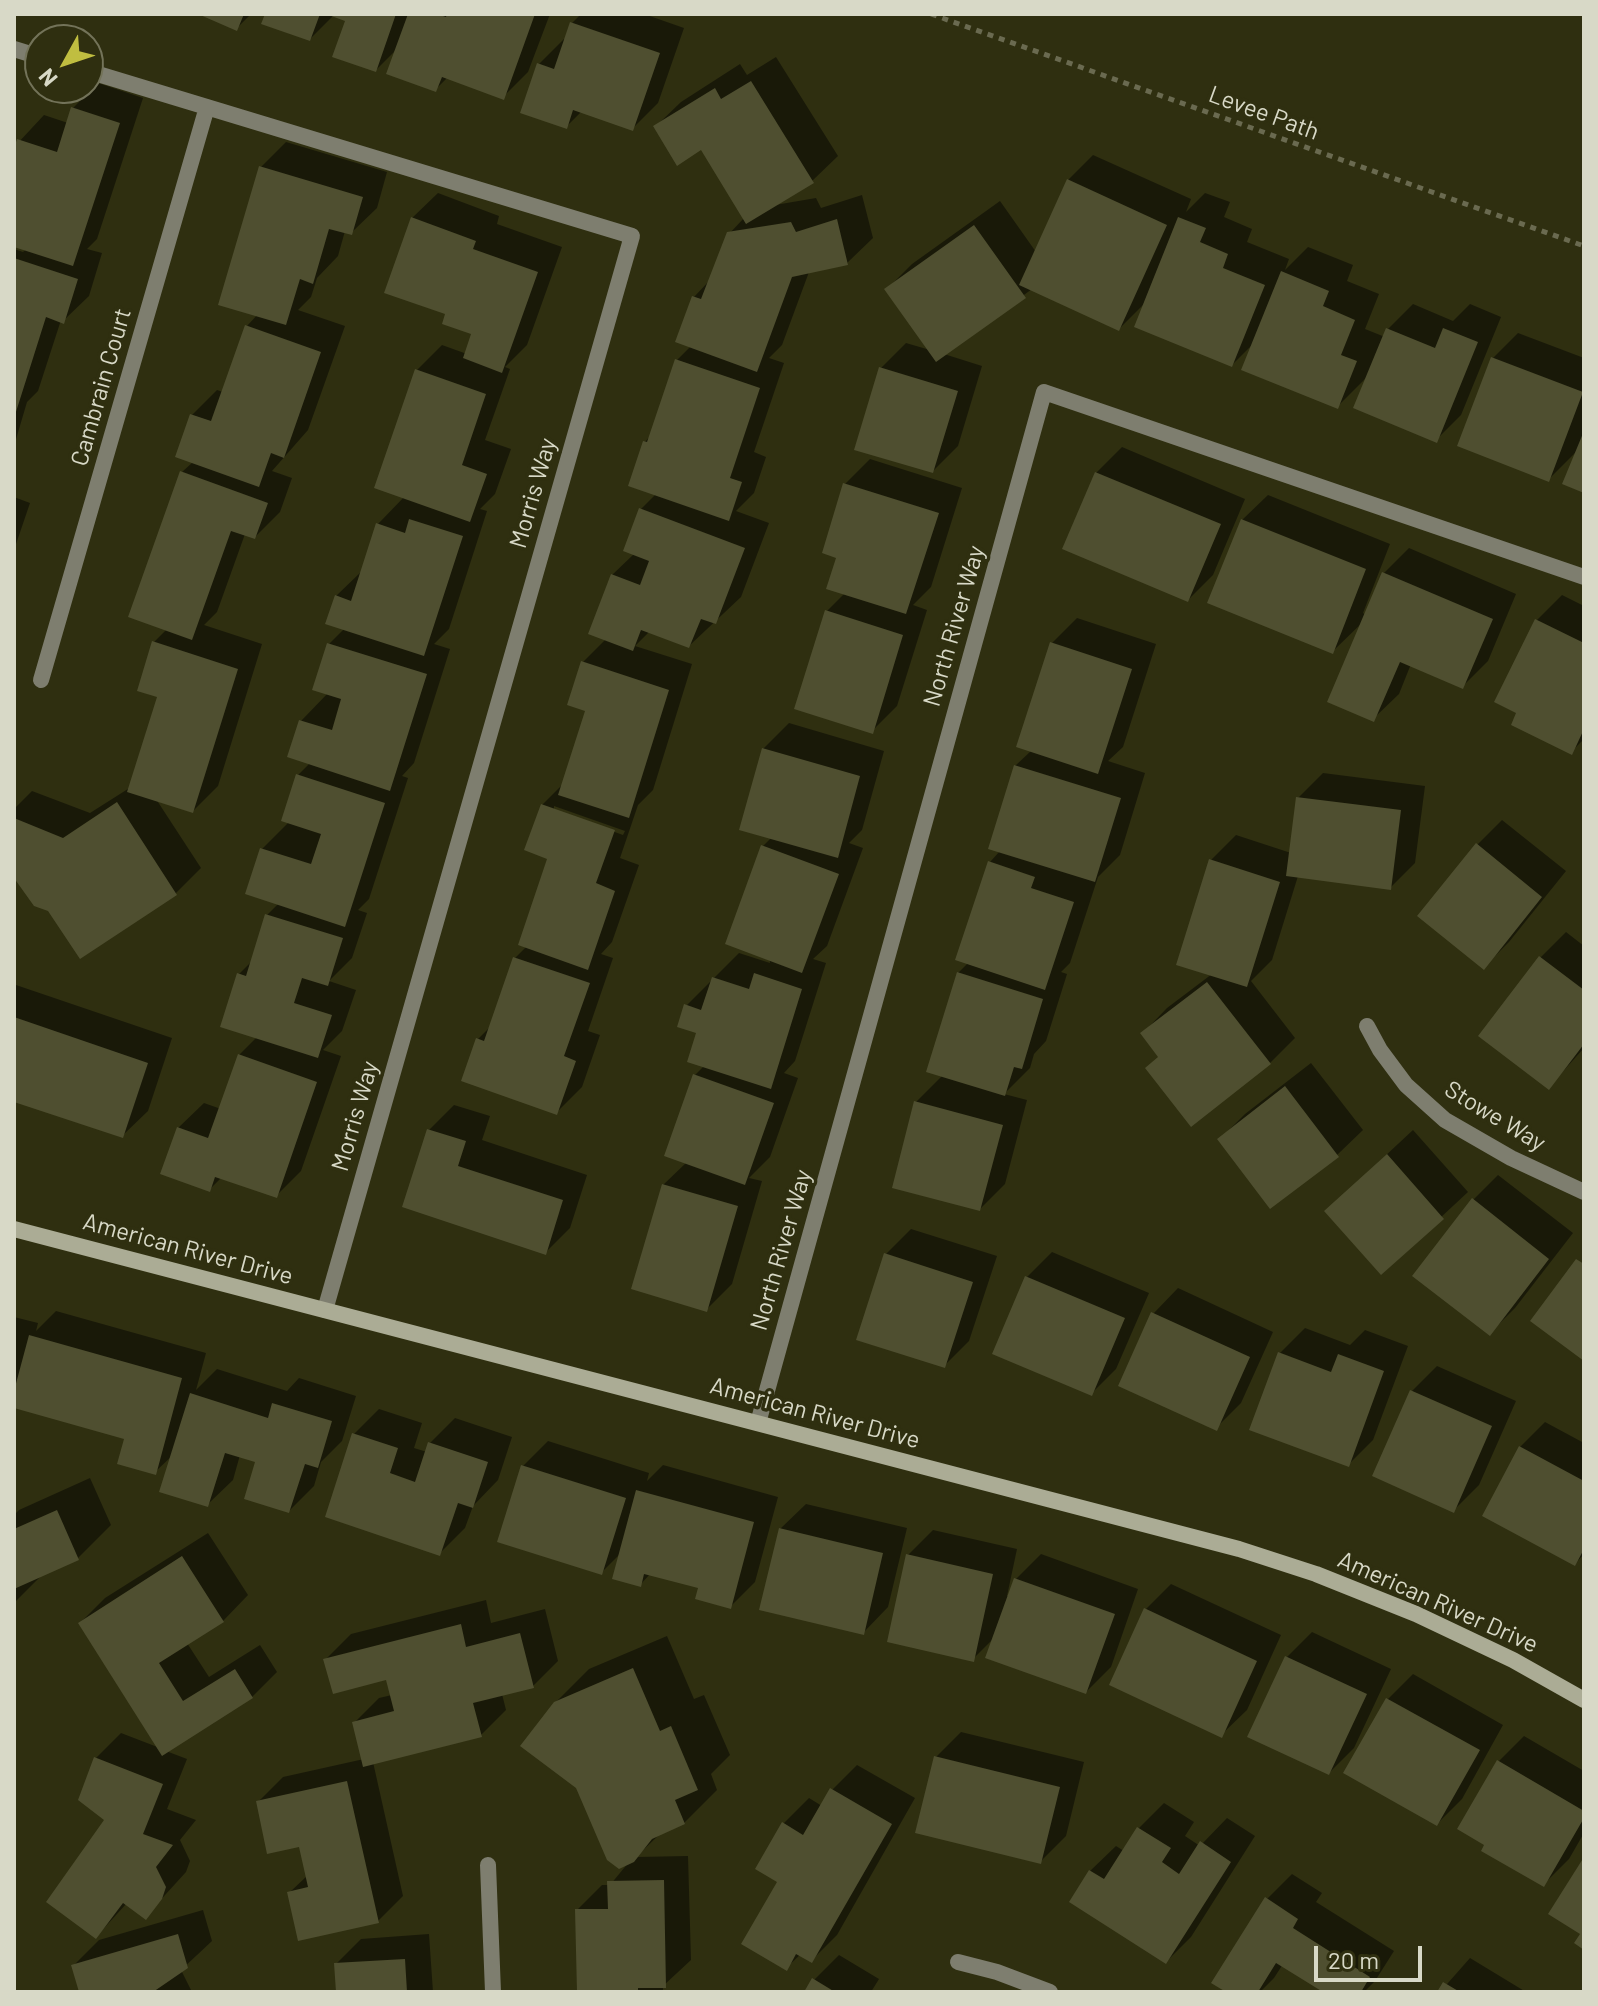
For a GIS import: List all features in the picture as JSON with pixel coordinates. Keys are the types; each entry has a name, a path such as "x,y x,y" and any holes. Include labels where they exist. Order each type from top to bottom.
{"street":[{"name":"Morris Way","path":"104,76 632,236 325,1310"},
{"name":"Cambrain Court","path":"41,680 207,107"},
{"name":"North River Way","path":"758,1423 1044,392 1584,577"},
{"name":"Stowe Way","path":"1367,1026 1406,1085 1445,1120 1511,1158 1584,1192"},
{"name":"American River Drive","path":"14,1229 1239,1549 1316,1574 1416,1614 1513,1660 1584,1700"},
{"path":"488,1865 493,1992"},
{"path":"958,1962 997,1972 1050,1992"}],"path":[{"name":"Levee Path","path":"931,14 1584,246"}],"building":[{"path":"198,14 244,14 237,31"},
{"path":"265,14 320,14 310,41 261,24"},
{"path":"326,14 396,14 376,72 332,57 345,21"},
{"path":"408,14 446,17 447,14 535,14 504,100 442,77 436,92 386,74"},
{"path":"570,22 660,53 633,131 573,110 567,129 520,113 537,63 554,69"},
{"path":"751,81 814,183 746,224 701,150 677,166 653,126 715,88 721,99"},
{"path":"71,107 120,123 73,266 14,247 14,148 17,139 57,152"},
{"path":"259,166 363,197 352,235 329,229 313,284 300,279 286,325 218,305"},
{"path":"1067,179 1167,225 1119,331 1019,285"},
{"path":"411,217 476,241 473,249 538,272 502,373 463,358 471,334 442,324 445,314 384,293"},
{"path":"1178,217 1206,228 1200,242 1228,254 1223,268 1265,285 1232,367 1134,327"},
{"path":"837,219 848,265 792,277 757,372 675,342 692,296 701,299 727,232 791,222 796,232"},
{"path":"974,225 1026,298 936,362 884,289"},
{"path":"14,258 78,279 64,324 46,317 15,415"},
{"path":"1281,271 1329,291 1323,306 1355,320 1341,355 1357,361 1338,409 1241,370"},
{"path":"245,325 321,352 284,458 271,453 259,487 175,457 190,414 211,421"},
{"path":"1386,328 1435,348 1443,328 1478,342 1437,443 1353,408"},
{"path":"1491,357 1583,392 1549,482 1457,446"},
{"path":"675,359 760,388 730,478 742,482 729,521 628,486 643,441 647,442"},
{"path":"879,367 958,391 933,473 854,450"},
{"path":"415,369 486,394 462,465 487,474 470,522 374,488"},
{"path":"1584,431 1584,493 1562,484"},
{"path":"180,471 268,503 255,539 231,531 192,640 128,617"},
{"path":"1095,472 1221,524 1188,602 1062,549"},
{"path":"843,483 939,513 906,614 826,589 836,558 822,553"},
{"path":"639,508 745,548 716,624 701,619 689,648 641,630 633,651 588,634 611,574 640,585 649,561 623,551"},
{"path":"409,519 463,536 424,656 325,624 335,595 351,601 376,523 405,533"},
{"path":"1241,519 1366,569 1333,654 1207,603"},
{"path":"1382,572 1493,619 1463,689 1400,662 1374,722 1327,702"},
{"path":"825,610 903,635 873,734 794,709"},
{"path":"1535,619 1584,643 1584,729 1572,755 1511,725 1516,713 1494,702"},
{"path":"152,641 238,669 193,813 127,792 157,697 137,691"},
{"path":"1050,642 1132,669 1098,774 1016,747"},
{"path":"327,643 427,674 390,791 287,757 299,720 332,730 341,699 312,690"},
{"path":"581,661 669,690 629,818 558,795 585,711 567,705"},
{"path":"762,748 860,776 838,858 739,830"},
{"path":"1014,765 1121,798 1095,882 988,849"},
{"path":"296,774 385,803 345,927 245,894 260,848 311,864 321,834 281,821"},
{"path":"1296,797 1401,810 1391,890 1286,876"},
{"path":"117,802 177,895 80,959 48,911 34,906 14,878 14,818 63,838"},
{"path":"541,804 615,830 596,883 615,891 588,970 518,945 547,859 524,850"},
{"path":"1476,843 1542,897 1484,970 1417,916"},
{"path":"761,845 839,874 802,973 725,944"},
{"path":"1209,859 1280,882 1247,987 1176,965"},
{"path":"988,861 1035,877 1031,888 1074,902 1045,990 955,960"},
{"path":"265,914 343,938 328,986 302,978 294,1003 332,1015 318,1058 220,1027 237,973 246,976"},
{"path":"1539,956 1584,990 1584,1044 1549,1090 1478,1036"},
{"path":"513,957 590,983 564,1056 576,1061 557,1115 461,1081 476,1038 484,1041"},
{"path":"957,972 1043,999 1022,1069 1014,1067 1005,1096 926,1072"},
{"path":"754,973 802,989 771,1089 687,1062 696,1033 677,1027 684,1004 701,1010 712,977 749,989"},
{"path":"1207,982 1271,1064 1191,1127 1145,1068 1158,1057 1140,1033"},
{"path":"14,1017 148,1063 123,1138 14,1102"},
{"path":"238,1054 317,1082 277,1198 215,1177 210,1192 160,1174 177,1127 208,1138"},
{"path":"693,1074 774,1103 745,1185 664,1156"},
{"path":"1285,1086 1339,1157 1270,1209 1217,1139"},
{"path":"914,1101 1003,1125 980,1211 892,1188"},
{"path":"427,1129 466,1141 458,1166 563,1200 546,1255 402,1207"},
{"path":"1387,1154 1444,1219 1381,1275 1324,1211"},
{"path":"662,1184 738,1206 707,1312 631,1289"},
{"path":"1472,1198 1549,1259 1490,1336 1412,1276"},
{"path":"884,1253 973,1282 945,1368 856,1340"},
{"path":"1576,1259 1584,1264 1584,1361 1530,1321"},
{"path":"1025,1276 1125,1318 1092,1396 992,1354"},
{"path":"1151,1312 1250,1357 1217,1431 1118,1386"},
{"path":"29,1335 182,1378 156,1475 117,1464 124,1439 14,1408 14,1391"},
{"path":"1278,1352 1331,1372 1338,1354 1384,1371 1349,1467 1249,1430"},
{"path":"1410,1390 1492,1426 1454,1513 1372,1476"},
{"path":"190,1393 268,1418 272,1403 332,1421 318,1468 305,1464 289,1513 244,1499 255,1462 225,1453 208,1507 159,1492"},
{"path":"352,1433 398,1448 390,1473 415,1482 428,1442 488,1462 473,1508 458,1503 440,1556 325,1517"},
{"path":"1519,1446 1584,1481 1584,1549 1575,1566 1482,1516"},
{"path":"521,1465 626,1498 602,1575 497,1542"},
{"path":"636,1490 754,1522 731,1609 695,1599 698,1588 644,1574 641,1587 612,1579"},
{"path":"57,1510 79,1560 14,1589 14,1529"},
{"path":"779,1528 883,1553 864,1635 759,1610"},
{"path":"906,1554 993,1574 974,1662 887,1642"},
{"path":"182,1556 224,1622 159,1663 183,1701 235,1669 253,1698 162,1756 78,1623"},
{"path":"1014,1578 1115,1614 1086,1694 985,1658"},
{"path":"1144,1608 1257,1661 1222,1738 1109,1685"},
{"path":"461,1624 466,1647 520,1633 534,1688 473,1703 482,1737 363,1767 352,1722 394,1711 386,1680 333,1694 323,1659"},
{"path":"1285,1656 1367,1694 1329,1775 1247,1737"},
{"path":"633,1668 660,1731 671,1726 698,1790 675,1800 685,1824 652,1839 634,1862 619,1869 607,1860 576,1788 520,1746 554,1702"},
{"path":"1386,1698 1480,1750 1437,1826 1343,1773"},
{"path":"934,1756 1060,1787 1041,1864 915,1833"},
{"path":"94,1757 163,1784 143,1834 173,1845 156,1867 166,1887 162,1899 146,1920 123,1903 96,1939 46,1902 104,1820 78,1800"},
{"path":"1497,1760 1584,1811 1584,1818 1544,1887 1481,1851 1484,1845 1457,1829"},
{"path":"347,1781 379,1923 298,1941 287,1892 308,1887 299,1847 267,1854 256,1801"},
{"path":"830,1788 892,1824 812,1963 796,1954 787,1971 741,1944 777,1882 755,1869 782,1822 803,1835"},
{"path":"1137,1827 1171,1848 1162,1862 1179,1874 1200,1841 1231,1862 1166,1964 1069,1902 1089,1870 1104,1879"},
{"path":"1584,1857 1584,1950 1574,1943 1580,1934 1548,1914"},
{"path":"664,1880 666,1988 638,1988 638,1992 577,1992 575,1909 608,1909 607,1881"},
{"path":"1265,1897 1298,1919 1293,1928 1370,1977 1361,1992 1323,1992 1276,1963 1258,1992 1226,1992 1211,1983"},
{"path":"178,1934 188,1968 153,1992 79,1992 71,1965"},
{"path":"405,1959 407,1992 336,1992 334,1963"},
{"path":"812,1978 835,1992 804,1992"},
{"path":"1443,1982 1460,1992 1437,1992"}]}
